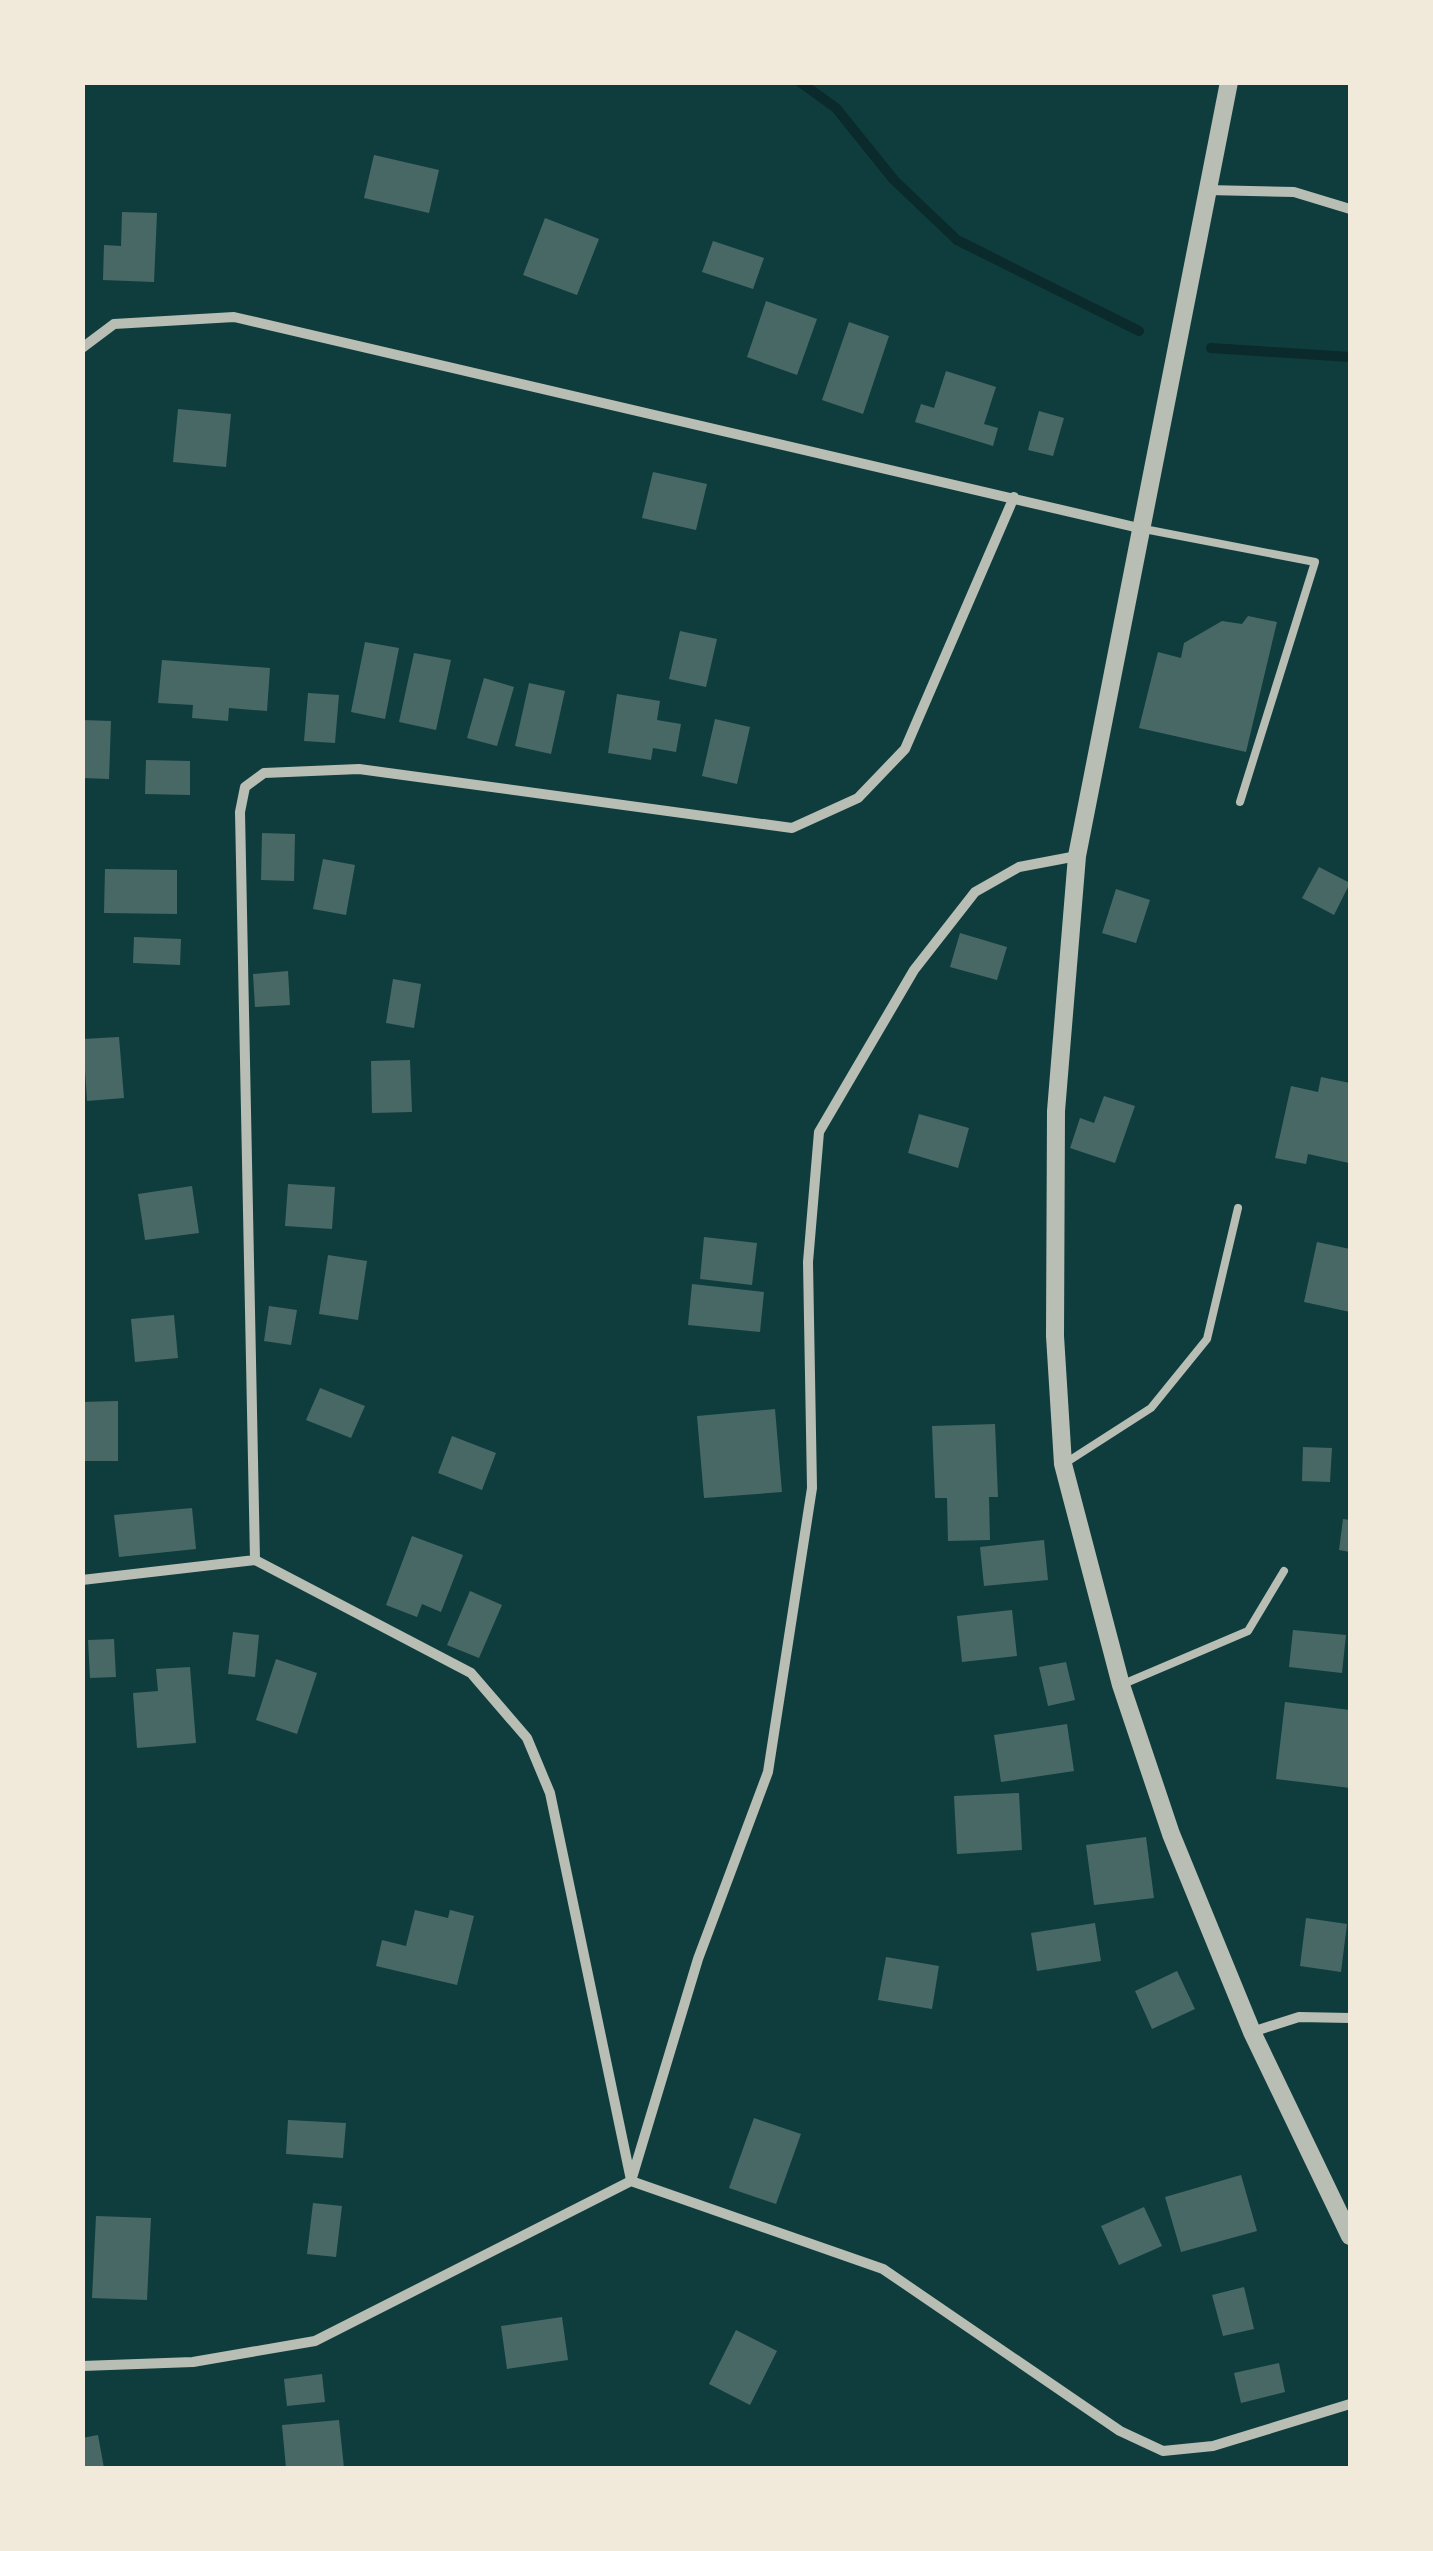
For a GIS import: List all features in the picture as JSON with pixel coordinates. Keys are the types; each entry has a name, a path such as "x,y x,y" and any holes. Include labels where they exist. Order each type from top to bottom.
{"street":[{"path":"1229,82 1076,856 1056,1111 1055,1336 1063,1464 1121,1685 1171,1834 1252,2032 1350,2236"},
{"path":"1207,190 1294,192 1350,209"},
{"path":"82,348 114,324 234,317 1139,528"},
{"path":"255,1560 240,812 245,787 264,773 359,769 792,828 858,798 905,749 1014,497"},
{"path":"631,2181 698,1959 768,1772 812,1488 808,1262 818,1132 914,970 974,892 1019,868 1076,856"},
{"path":"82,1580 255,1560 471,1673 527,1738 550,1792 631,2181"},
{"path":"1252,2032 1299,2018 1350,2018"},
{"path":"82,2366 193,2362 315,2341 631,2181 883,2269 1120,2431 1163,2451 1212,2446 1350,2404"}],"lane":[{"path":"1139,528 1315,562 1240,802"},
{"path":"1063,1464 1152,1408 1207,1339 1238,1208"},
{"path":"1121,1685 1248,1631 1284,1571"}],"building":[{"path":"374,155 439,170 429,213 364,198"},
{"path":"122,212 157,213 154,282 103,280 104,245 121,246"},
{"path":"545,218 599,239 577,295 523,275"},
{"path":"713,241 764,258 753,289 702,272"},
{"path":"766,301 817,319 797,375 747,357"},
{"path":"849,322 889,336 863,414 822,400"},
{"path":"946,371 996,387 984,424 998,428 993,446 915,422 921,404 934,408"},
{"path":"178,409 231,414 226,467 173,462"},
{"path":"1039,411 1064,418 1053,456 1028,450"},
{"path":"653,472 707,484 696,530 642,518"},
{"path":"1248,616 1277,622 1246,752 1139,728 1158,652 1181,658 1184,643 1222,621 1242,624"},
{"path":"680,631 717,639 706,687 669,679"},
{"path":"365,642 399,648 385,719 351,712"},
{"path":"414,653 451,660 436,730 399,722"},
{"path":"162,660 270,668 267,711 229,708 228,721 192,718 193,705 158,703"},
{"path":"484,678 514,687 497,746 467,738"},
{"path":"529,683 565,691 551,754 515,746"},
{"path":"308,693 339,695 335,743 304,741"},
{"path":"617,694 660,701 657,720 681,724 676,752 653,748 651,760 608,753"},
{"path":"715,719 750,727 737,784 702,776"},
{"path":"82,720 111,721 109,779 82,778"},
{"path":"146,760 190,761 190,795 145,794"},
{"path":"262,833 295,834 294,881 261,880"},
{"path":"323,859 355,865 346,915 313,909"},
{"path":"1319,867 1350,883 1334,915 1302,898"},
{"path":"105,869 177,870 177,914 104,913"},
{"path":"1116,889 1150,900 1136,943 1102,933"},
{"path":"960,933 1007,947 997,980 950,967"},
{"path":"134,937 181,939 180,965 133,963"},
{"path":"288,971 290,1005 255,1007 253,974"},
{"path":"393,979 421,984 414,1028 386,1023"},
{"path":"119,1037 124,1098 87,1101 83,1039"},
{"path":"410,1060 412,1112 372,1113 371,1061"},
{"path":"1321,1077 1350,1083 1349,1163 1308,1154 1306,1164 1275,1158 1291,1086 1318,1092"},
{"path":"1104,1096 1135,1106 1115,1163 1070,1148 1080,1118 1094,1123"},
{"path":"919,1114 969,1128 958,1168 908,1153"},
{"path":"288,1184 335,1187 332,1229 285,1226"},
{"path":"192,1186 199,1233 145,1240 138,1194"},
{"path":"704,1237 757,1243 752,1285 700,1279"},
{"path":"1317,1242 1350,1249 1350,1312 1304,1302"},
{"path":"328,1255 367,1261 358,1320 319,1314"},
{"path":"692,1284 764,1292 760,1332 688,1325"},
{"path":"269,1306 297,1310 291,1345 264,1341"},
{"path":"174,1315 178,1358 135,1362 131,1319"},
{"path":"320,1388 365,1406 351,1438 306,1420"},
{"path":"118,1401 118,1461 82,1461 82,1402"},
{"path":"775,1409 782,1492 704,1498 697,1416"},
{"path":"995,1424 998,1497 989,1497 990,1540 948,1541 947,1498 935,1498 932,1426"},
{"path":"452,1436 496,1453 482,1490 438,1473"},
{"path":"1303,1447 1332,1448 1330,1482 1302,1481"},
{"path":"192,1508 196,1549 119,1557 114,1515"},
{"path":"1343,1519 1350,1520 1350,1552 1339,1550"},
{"path":"412,1536 463,1555 441,1612 422,1604 417,1617 386,1605"},
{"path":"1044,1540 1048,1580 984,1586 980,1547"},
{"path":"470,1591 502,1605 479,1658 447,1645"},
{"path":"1012,1610 1017,1656 962,1662 957,1616"},
{"path":"1293,1630 1346,1635 1342,1673 1289,1667"},
{"path":"233,1632 259,1635 255,1677 228,1674"},
{"path":"114,1639 116,1677 90,1678 88,1640"},
{"path":"276,1659 317,1673 297,1734 256,1720"},
{"path":"1066,1662 1075,1700 1048,1706 1039,1667"},
{"path":"190,1667 196,1743 137,1748 133,1693 158,1691 156,1669"},
{"path":"1285,1702 1350,1710 1350,1788 1276,1779"},
{"path":"1067,1724 1074,1771 1001,1782 994,1735"},
{"path":"1019,1793 1022,1850 957,1854 954,1796"},
{"path":"1146,1837 1154,1898 1094,1905 1086,1845"},
{"path":"415,1910 448,1918 450,1910 474,1916 457,1985 376,1966 382,1940 406,1946"},
{"path":"1306,1918 1347,1924 1341,1972 1300,1966"},
{"path":"1095,1923 1101,1961 1037,1971 1031,1933"},
{"path":"886,1957 939,1966 932,2009 878,2000"},
{"path":"1177,1971 1195,2009 1152,2029 1135,1991"},
{"path":"754,2118 801,2134 776,2204 729,2188"},
{"path":"288,2120 346,2123 343,2158 286,2154"},
{"path":"1241,2175 1257,2231 1181,2252 1165,2197"},
{"path":"313,2203 342,2206 336,2257 307,2254"},
{"path":"1144,2207 1162,2246 1119,2265 1101,2226"},
{"path":"96,2216 151,2218 147,2300 92,2298"},
{"path":"1244,2287 1254,2329 1223,2336 1212,2295"},
{"path":"562,2317 568,2360 507,2369 501,2326"},
{"path":"736,2330 777,2351 750,2405 709,2384"},
{"path":"1279,2363 1285,2392 1241,2403 1234,2373"},
{"path":"322,2374 325,2402 287,2406 284,2379"},
{"path":"339,2420 344,2468 286,2468 282,2425"},
{"path":"98,2435 104,2468 82,2468 82,2438"}],"waterway":[{"path":"800,82 836,108 894,180 957,240 1139,331"},
{"path":"1211,348 1350,357"}]}
